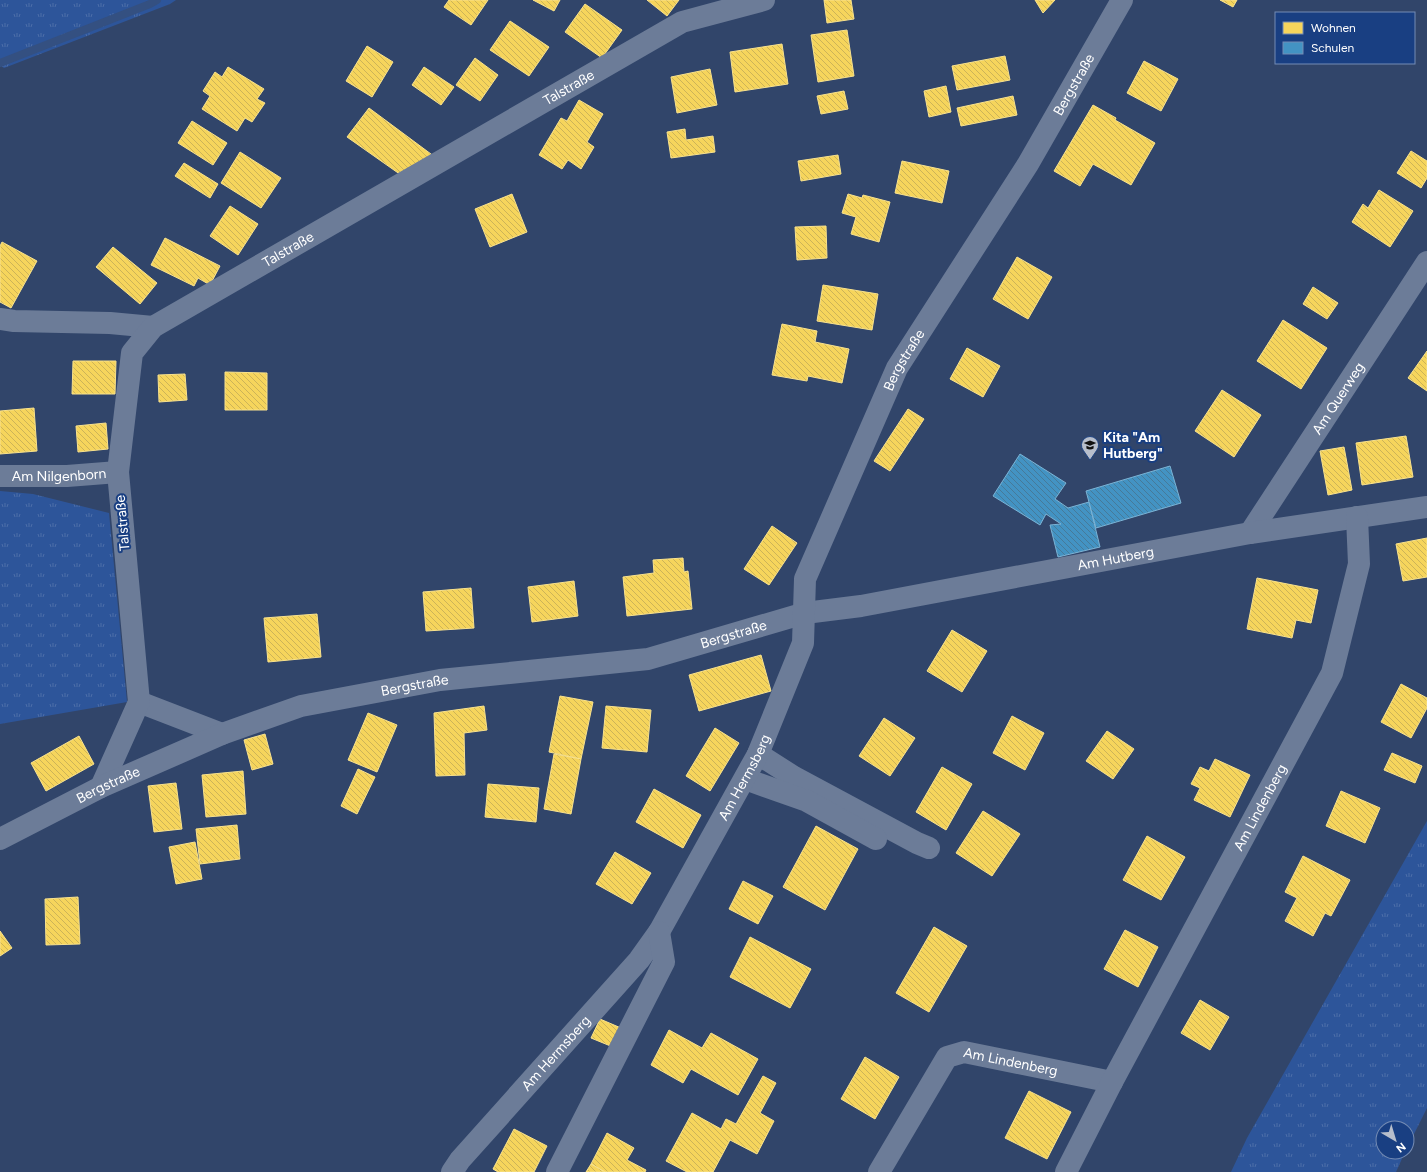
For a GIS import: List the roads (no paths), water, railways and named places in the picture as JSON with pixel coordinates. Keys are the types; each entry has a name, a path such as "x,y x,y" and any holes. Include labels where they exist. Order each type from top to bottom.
{"street":[{"name":"Talstraße","path":"101,787 139,702 118,472 132,353 153,327 682,22 764,0"},
{"name":"Bergstraße","path":"0,840 101,787 222,734 301,706 440,680 648,659 805,613 805,579 897,368 1028,164 1122,0"},
{"name":"Am Querweg","path":"1250,533 1427,262"},
{"path":"0,319 14,321 110,322 153,327"},
{"name":"Am Nilgenborn","path":"0,476 67,476 118,472"},
{"name":"Am Hutberg","path":"805,613 861,606 1250,533 1427,507"},
{"name":"Am Lindenberg","path":"1066,1172 1112,1082 1332,673 1359,564 1357,517"},
{"name":"Am Hermsberg","path":"452,1172 460,1160 638,960 659,932 758,754 803,643 805,613"},
{"path":"139,702 222,734"},
{"path":"758,754 794,777 929,848"},
{"path":"745,779 807,800 876,839"},
{"path":"557,1172 664,962 659,932"},
{"name":"Am Lindenberg","path":"879,1172 947,1057 964,1052 1112,1082"}],"waterway":[{"path":"0,63 157,0"}],"place":[{"name":"Kita \"Am Hutberg\"","path":"1090,460"}]}
